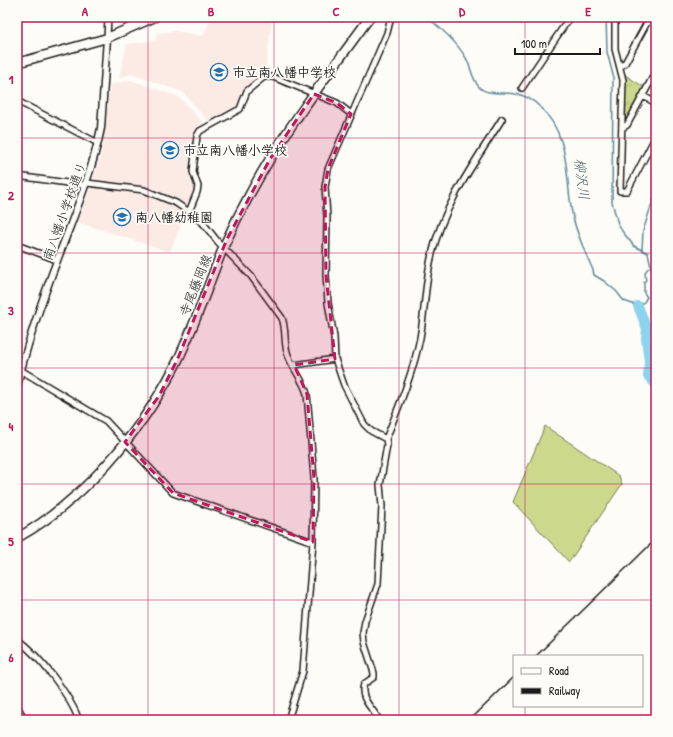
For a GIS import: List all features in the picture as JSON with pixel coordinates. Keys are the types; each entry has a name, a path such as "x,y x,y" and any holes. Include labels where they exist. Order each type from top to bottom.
{"main road":[{"path":"17,63 107,38 155,17"},
{"name":"寺尾藤岡線","path":"17,538 52,514 103,468 125,442 159,396 174,367 223,248 252,191 270,159 314,94 370,17"}],"street":[{"path":"107,38 108,17"},
{"path":"386,439 370,431 364,424 344,385 335,359 334,337 328,303 326,274 327,217 325,187 328,169 387,33 391,17"},
{"path":"522,88 570,17"},
{"path":"615,17 615,49 623,80 620,191 627,191 656,136"},
{"path":"620,67 625,63 650,17"},
{"name":"南八幡小学校通り","path":"17,386 19,369 57,260 87,183 98,143 101,128 107,38"},
{"path":"622,128 628,125 656,71"},
{"path":"189,212 198,192 198,186 193,172 197,136 200,131 240,109 247,91 264,77 273,77 337,103 351,114"},
{"path":"643,96 656,103"},
{"path":"17,102 98,143"},
{"path":"379,720 366,701 362,691 364,684 374,677 364,642 363,632 365,621 378,584 382,506 379,495 387,445 386,439 411,375 420,337 427,281 437,238 446,214 459,188 502,119"},
{"path":"17,176 82,185 87,183 144,190 176,203 203,223 223,248 251,276 282,318 284,323 286,351 304,385 310,418 315,510 303,671 288,720"},
{"path":"17,245 57,260"},
{"path":"294,365 335,359"},
{"path":"19,369 106,421 173,493 313,542"},
{"path":"17,639 32,653 65,692 79,720"},
{"path":"17,706 25,720"}],"highlighted area":[{"path":"314,94 337,103 351,114 328,169 325,187 326,275 335,359 294,365 307,394 314,478 313,542 173,493 125,442 159,396 178,358 227,239 270,159"}],"shaded area":[{"path":"17,17 73,18 29,21 17,20"},
{"path":"212,17 272,17 265,73 259,75 244,89 237,106 212,121 207,120 183,92 131,74 119,78 127,44 156,40 157,33 175,31 203,36"},
{"path":"130,80 179,97 202,122 194,135 191,173 195,187 189,208 175,199 144,187 95,180 94,178 102,151 110,85"},
{"path":"96,186 143,193 175,205 184,212 185,215 170,252 77,222 91,188"}],"green space":[{"path":"625,75 644,87 627,119 625,118"},
{"path":"545,426 619,476 622,484 569,562 513,502"}],"waterway":[{"name":"柳沢川","path":"426,17 443,30 458,46 468,61 475,81 480,88 487,92 511,93 525,97 537,104 549,117 557,130 562,143 572,213 578,235 594,275 616,291 624,301 638,306 644,302 647,297 644,293 644,282 646,280 645,275 647,269 651,266 648,253 634,246 622,231 618,224 612,202 613,75 607,52 606,17"},
{"path":"642,250 643,231 656,191"},
{"name":"柳沢川","path":"638,306 647,329 646,338 649,362 648,376 656,385"}],"railway":[{"path":"17,18 66,17"},
{"path":"537,655 656,539"},
{"path":"470,720 513,678"}],"place":[{"name":"市立南八幡中学校","path":"219,72"},
{"name":"市立南八幡小学校","path":"170,150"},
{"name":"南八幡幼稚園","path":"122,217"}]}
